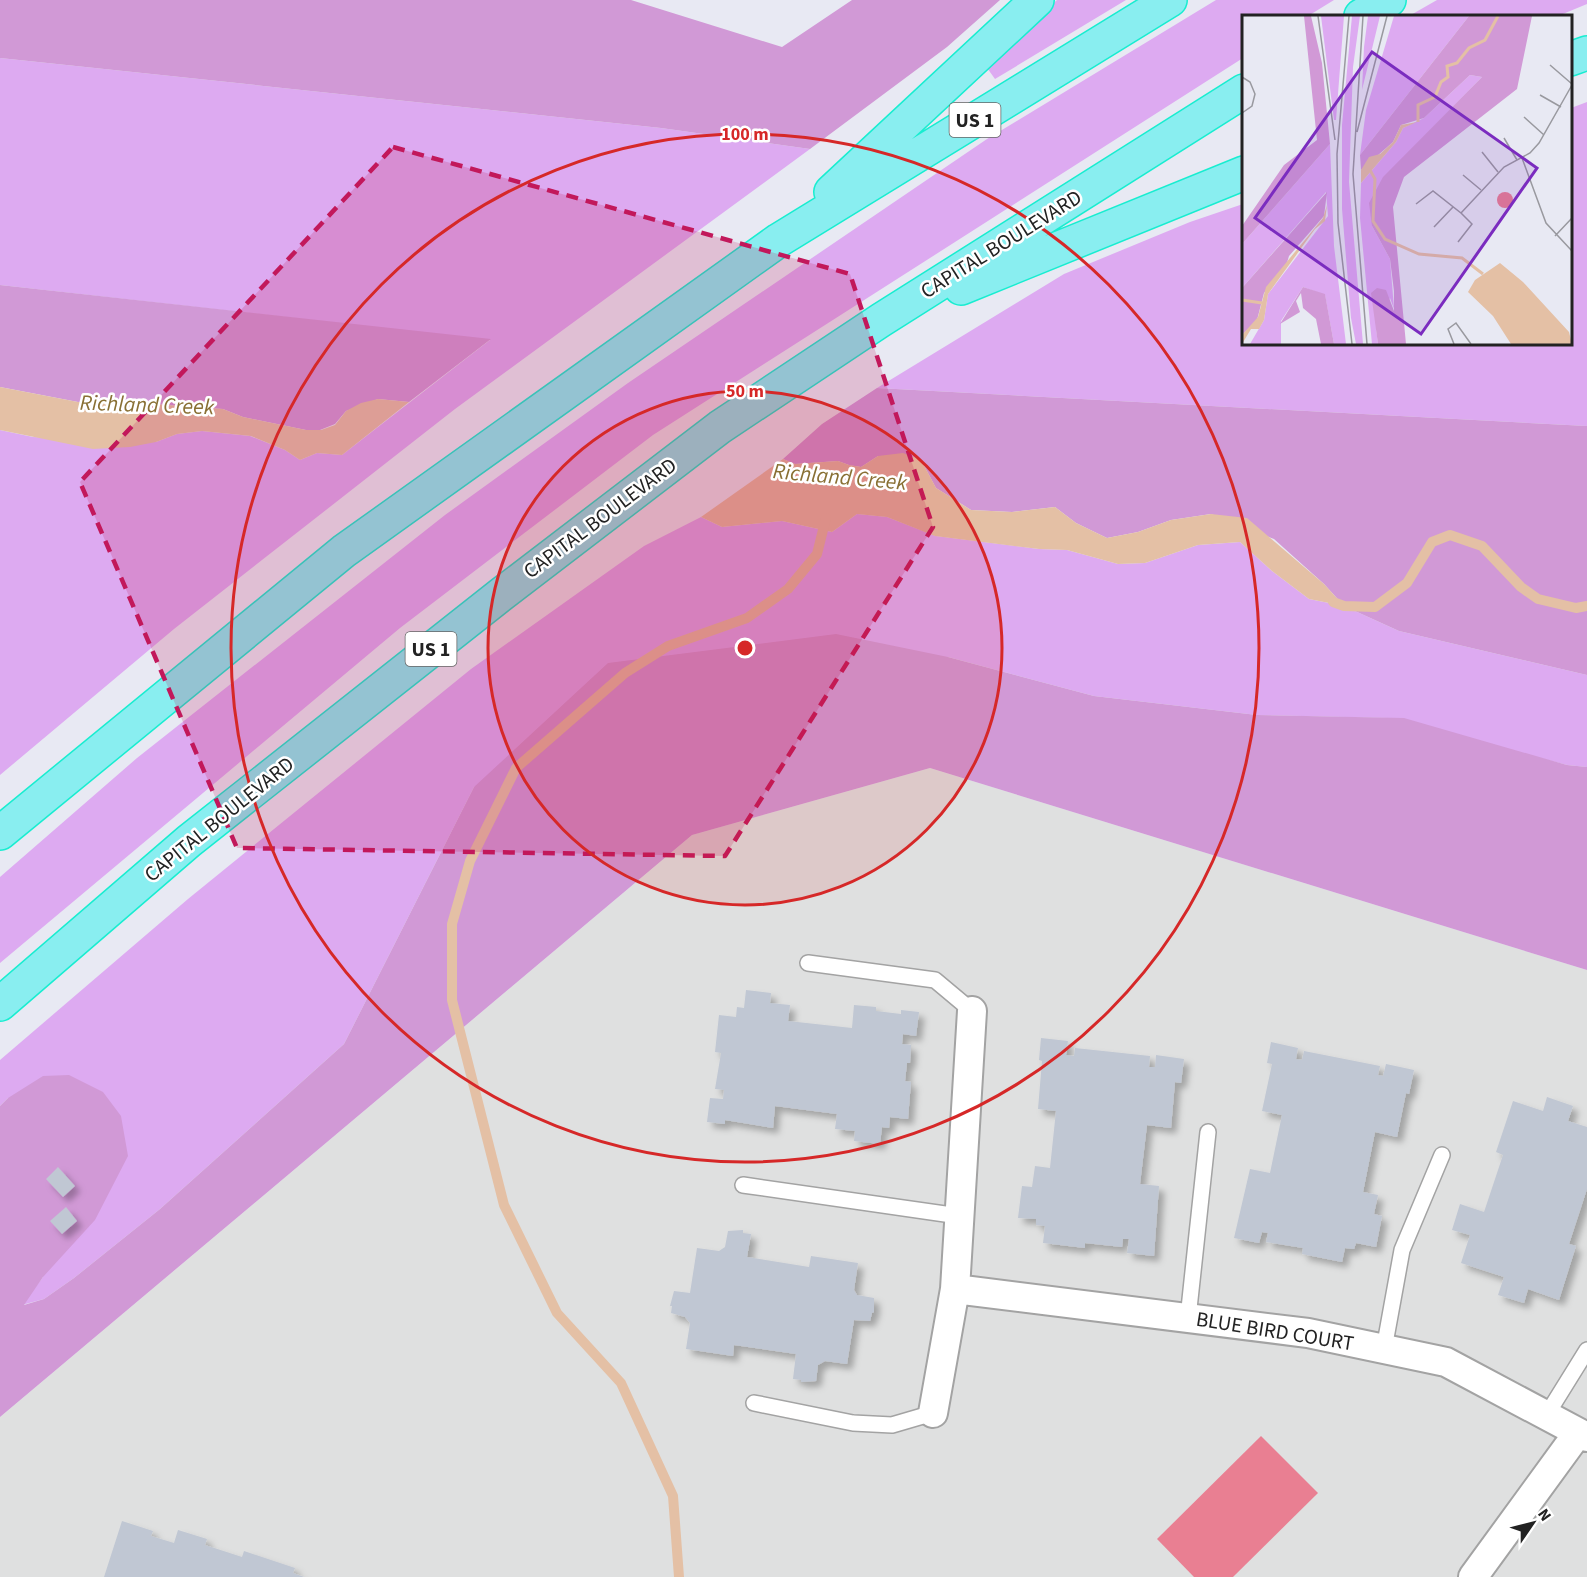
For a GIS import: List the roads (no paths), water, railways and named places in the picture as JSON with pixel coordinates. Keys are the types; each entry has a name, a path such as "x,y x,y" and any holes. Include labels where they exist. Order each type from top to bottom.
{"highway":[{"path":"779,240 1037,0"},
{"name":"US 1","path":"0,832 344,552 779,240 1170,0"},
{"path":"1363,15 1389,0"},
{"path":"1572,58 1587,52"},
{"name":"CAPITAL BOULEVARD","path":"0,1004 189,841 494,600 720,427 881,320 1242,92"},
{"path":"881,320 1242,174"}],"street":[{"path":"933,1413 955,1289 972,1011"},
{"name":"BLUE BIRD COURT","path":"955,1289 1308,1333 1446,1362 1582,1435"},
{"path":"1473,1577 1582,1435"}],"lane":[{"path":"808,963 935,980 972,1011"},
{"path":"1188,1318 1208,1132"},
{"path":"1384,1349 1402,1250 1442,1155"},
{"path":"744,1185 959,1216"},
{"path":"1546,1416 1587,1350"},
{"path":"754,1403 862,1423 892,1425 933,1413"}],"water":[{"path":"0,387 78,402 110,401 223,409 243,417 306,430 321,430 335,425 346,411 361,403 378,399 409,402 342,455 317,453 300,460 285,450 251,436 202,431 177,434 156,442 130,447 93,449 0,430"},
{"path":"903,453 921,460 936,488 971,510 1012,512 1055,507 1076,523 1107,538 1138,532 1171,520 1211,514 1247,518 1324,584 1344,606 1309,599 1272,571 1240,542 1198,545 1145,563 1118,564 1067,550 1039,549 935,536 887,517 857,514 832,532 782,521 722,527 701,517 783,459 795,464 838,461 861,467 878,456"}],"waterway":[{"path":"679,1577 673,1496 621,1383 557,1313 504,1205 452,1000 452,924 470,861 516,768 625,673 668,646 747,618 788,589 817,554 826,518"},
{"name":"Richland Creek","path":"1333,602 1344,606 1375,607 1407,583 1432,542 1450,535 1482,546 1521,587 1538,599 1576,608 1587,606"}]}
